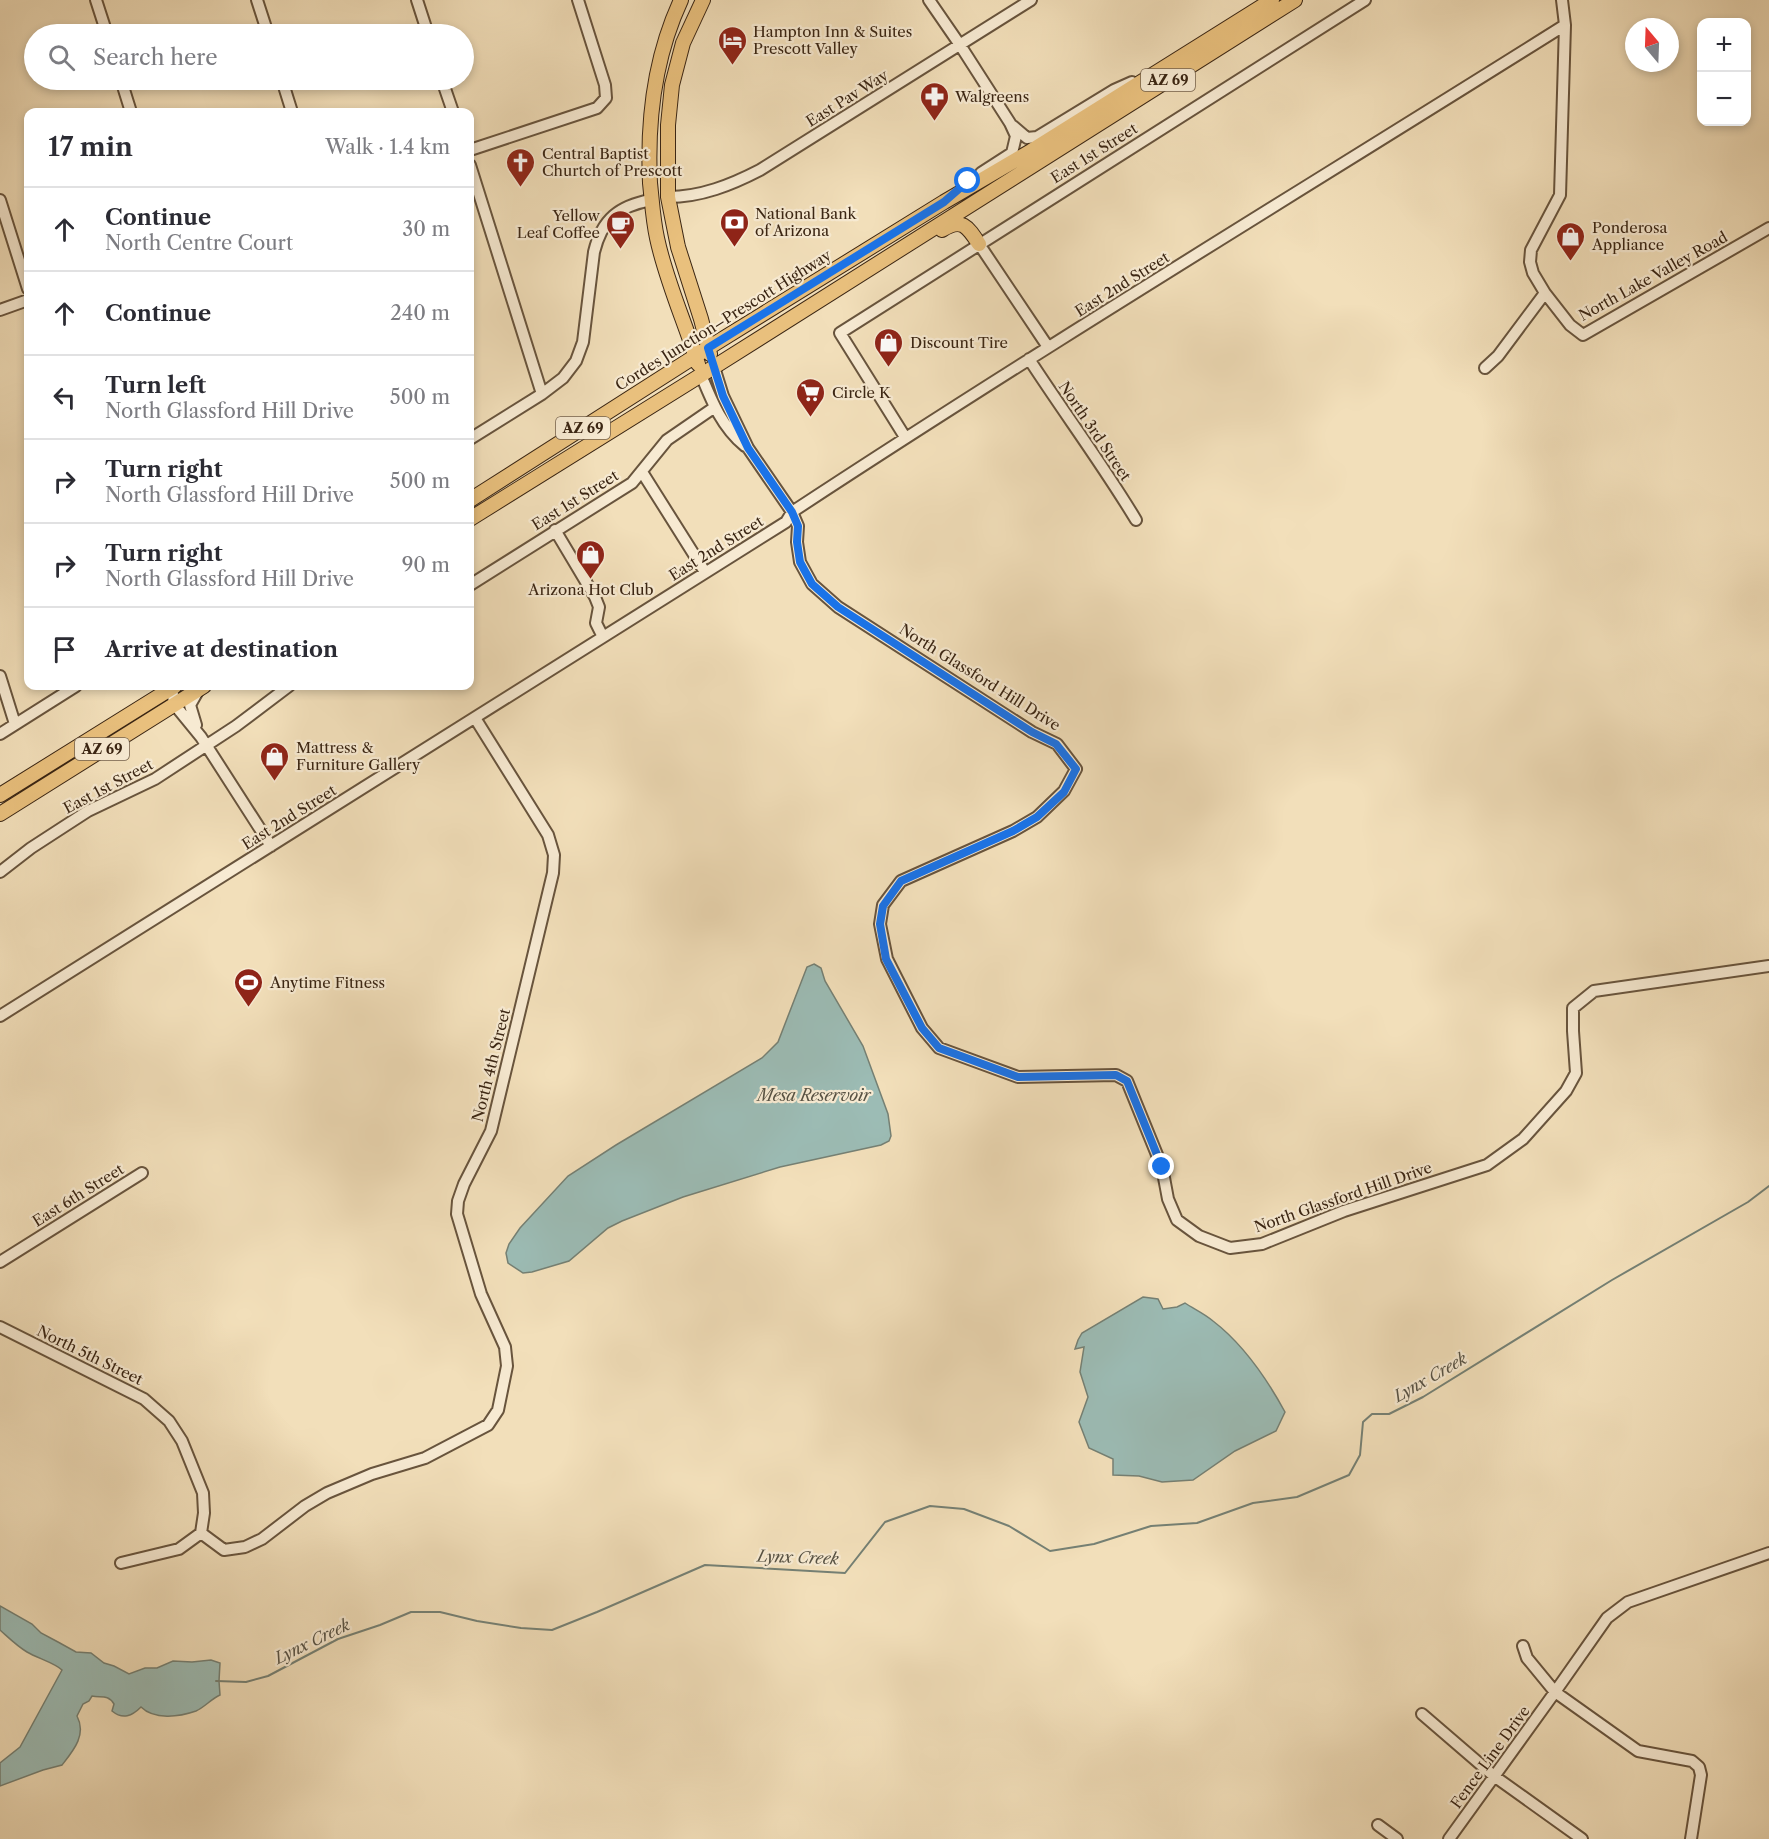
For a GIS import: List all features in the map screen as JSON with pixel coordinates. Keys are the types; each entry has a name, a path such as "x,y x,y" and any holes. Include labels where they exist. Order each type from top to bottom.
{"main road":[{"path":"668,197 658,180 656,146 650,132 653,89 663,47 681,0"},
{"path":"668,197 668,125 672,85 684,43 703,0"},
{"name":"Cordes Junction–Prescott Highway","path":"474,497 708,348 1031,151 1272,0"},
{"name":"AZ 69","path":"474,517 1295,0"},
{"name":"North Glassford Hill Drive","path":"650,132 651,200 657,237 701,375"},
{"name":"North Glassford Hill Drive","path":"668,197 678,247 714,367"},
{"path":"651,200 663,210 669,238 678,247"},
{"path":"843,284 875,273 950,225 958,223 968,228 979,244"},
{"name":"AZ 69","path":"0,813 197,690"},
{"name":"AZ 69","path":"0,795 158,691"}],"street":[{"path":"96,0 104,24"},
{"path":"257,0 265,24"},
{"path":"417,0 425,24"},
{"path":"474,149 597,108 606,98 606,85 578,0"},
{"path":"929,0 1010,123 1016,136 1012,153 968,181 944,202"},
{"name":"East Pav Way","path":"668,197 692,195 727,186 760,170 1031,0"},
{"name":"East 1st Street","path":"906,437 840,333 1365,0"},
{"name":"North Lake Valley Road","path":"1562,0 1565,25 1560,195 1531,250 1530,262 1533,273 1545,293 1570,325 1583,335 1769,228"},
{"name":"East 2nd Street","path":"0,1016 786,522 792,512 1029,359 1565,25"},
{"path":"1010,123 1027,138 1037,137 1114,90 1170,64"},
{"path":"124,90 130,108"},
{"path":"285,90 291,108"},
{"path":"445,90 452,108"},
{"path":"474,178 542,394"},
{"path":"0,200 24,276"},
{"path":"474,436 542,394 563,378 576,361 583,342 594,252 598,238 606,223 619,211 635,203 651,200"},
{"path":"979,244 1048,347"},
{"path":"1485,368 1498,356 1545,293"},
{"path":"0,310 24,301"},
{"name":"North 3rd Street","path":"1029,359 1136,520"},
{"name":"North Glassford Hill Drive","path":"714,367 723,396 748,448 792,512 798,526 797,542 800,562 812,584 838,607 1023,726 1056,744 1076,769 1064,792 1037,817 1013,831 901,881 883,906 880,924 886,959 922,1028 939,1048 1018,1077 1116,1075 1127,1081 1162,1167 1168,1199 1177,1220 1199,1236 1230,1248 1262,1244 1344,1211 1487,1166 1523,1139 1566,1091 1576,1073 1573,1008 1594,991 1769,966"},
{"name":"North Glassford Hill Drive","path":"701,375 715,407 734,436 748,448"},
{"name":"East 1st Street","path":"474,582 632,483 667,440 715,407"},
{"path":"642,472 705,572"},
{"path":"555,530 595,597 599,607 596,623 603,637"},
{"path":"0,676 15,724"},
{"path":"0,734 70,690"},
{"path":"173,690 174,704 204,741 271,846"},
{"path":"200,690 190,705 190,710 204,741"},
{"name":"East 1st Street","path":"0,872 31,848 88,811 155,779 204,741 236,726 284,690"},
{"name":"North 4th Street","path":"201,1533 224,1550 245,1548 262,1539 305,1506 327,1493 372,1474 425,1458 488,1425 498,1410 507,1365 505,1347 481,1294 457,1214 458,1201 490,1131 553,873 554,855 548,835 474,718"},
{"name":"East 6th Street","path":"0,1262 142,1173"},
{"name":"North 5th Street","path":"0,1327 144,1399 168,1421 182,1441 203,1493 204,1513 201,1533"},
{"path":"121,1563 179,1549 201,1533"},
{"name":"Fence Line Drive","path":"1449,1839 1607,1618 1618,1608 1628,1602 1769,1553"},
{"path":"1523,1646 1527,1658 1555,1692 1638,1750 1692,1761 1699,1767 1701,1775 1691,1839"},
{"path":"1422,1714 1494,1776 1582,1839"},
{"path":"1378,1825 1397,1839"}],"water":[{"name":"Mesa Reservoir","path":"814,964 821,968 825,981 863,1046 888,1114 891,1136 889,1141 881,1145 780,1167 683,1197 608,1228 569,1261 523,1273 508,1263 506,1253 509,1244 520,1228 568,1176 762,1058 778,1042 807,967"},
{"path":"1143,1297 1158,1299 1163,1309 1185,1303 1210,1318 1254,1363 1285,1412 1276,1431 1235,1451 1193,1480 1162,1482 1139,1476 1113,1475 1113,1459 1089,1448 1079,1422 1088,1397 1080,1372 1084,1347 1075,1349 1078,1340 1082,1333"},
{"path":"0,1606 32,1624 41,1633 76,1652 91,1653 104,1663 129,1674 145,1668 157,1668 173,1661 211,1660 220,1663 220,1695 196,1711 167,1716 153,1714 141,1707 131,1715 116,1714 112,1711 114,1704 109,1699 92,1696 83,1704 77,1716 80,1723 80,1736 62,1765 0,1786 0,1763 20,1747 62,1670 23,1650 0,1630"}],"waterway":[{"name":"Lynx Creek","path":"216,1681 246,1682 268,1676 338,1639 411,1612 440,1612 477,1621 552,1630 705,1565 845,1573 885,1522 930,1506 964,1509 1009,1526 1050,1551 1094,1544 1151,1526 1197,1523 1253,1503 1297,1497 1349,1475 1360,1455 1363,1422 1372,1414 1389,1414 1423,1397 1612,1280 1748,1202 1769,1186"}],"place":[{"name":"Hampton Inn & Suites Prescott Valley","path":"732,66"},
{"name":"Walgreens","path":"934,122"},
{"name":"Central Baptist Churtch of Prescott","path":"521,188"},
{"name":"National Bank of Arizona","path":"734,248"},
{"name":"Yellow Leaf Coffee","path":"621,250"},
{"name":"Ponderosa Appliance","path":"1571,262"},
{"name":"Discount Tire","path":"889,368"},
{"name":"Circle K","path":"811,418"},
{"name":"Arizona Hot Club","path":"591,580"},
{"name":"Mattress & Furniture Gallery","path":"275,782"},
{"name":"Anytime Fitness","path":"249,1008"}],"route":[{"path":"968,181 944,202 708,348 723,396 748,448 792,512 798,526 797,542 800,562 812,584 838,607 1032,732 1056,744 1076,769 1064,792 1037,817 1013,831 901,881 883,906 880,924 886,959 922,1028 939,1048 1018,1077 1116,1075 1127,1081 1162,1167"}]}
